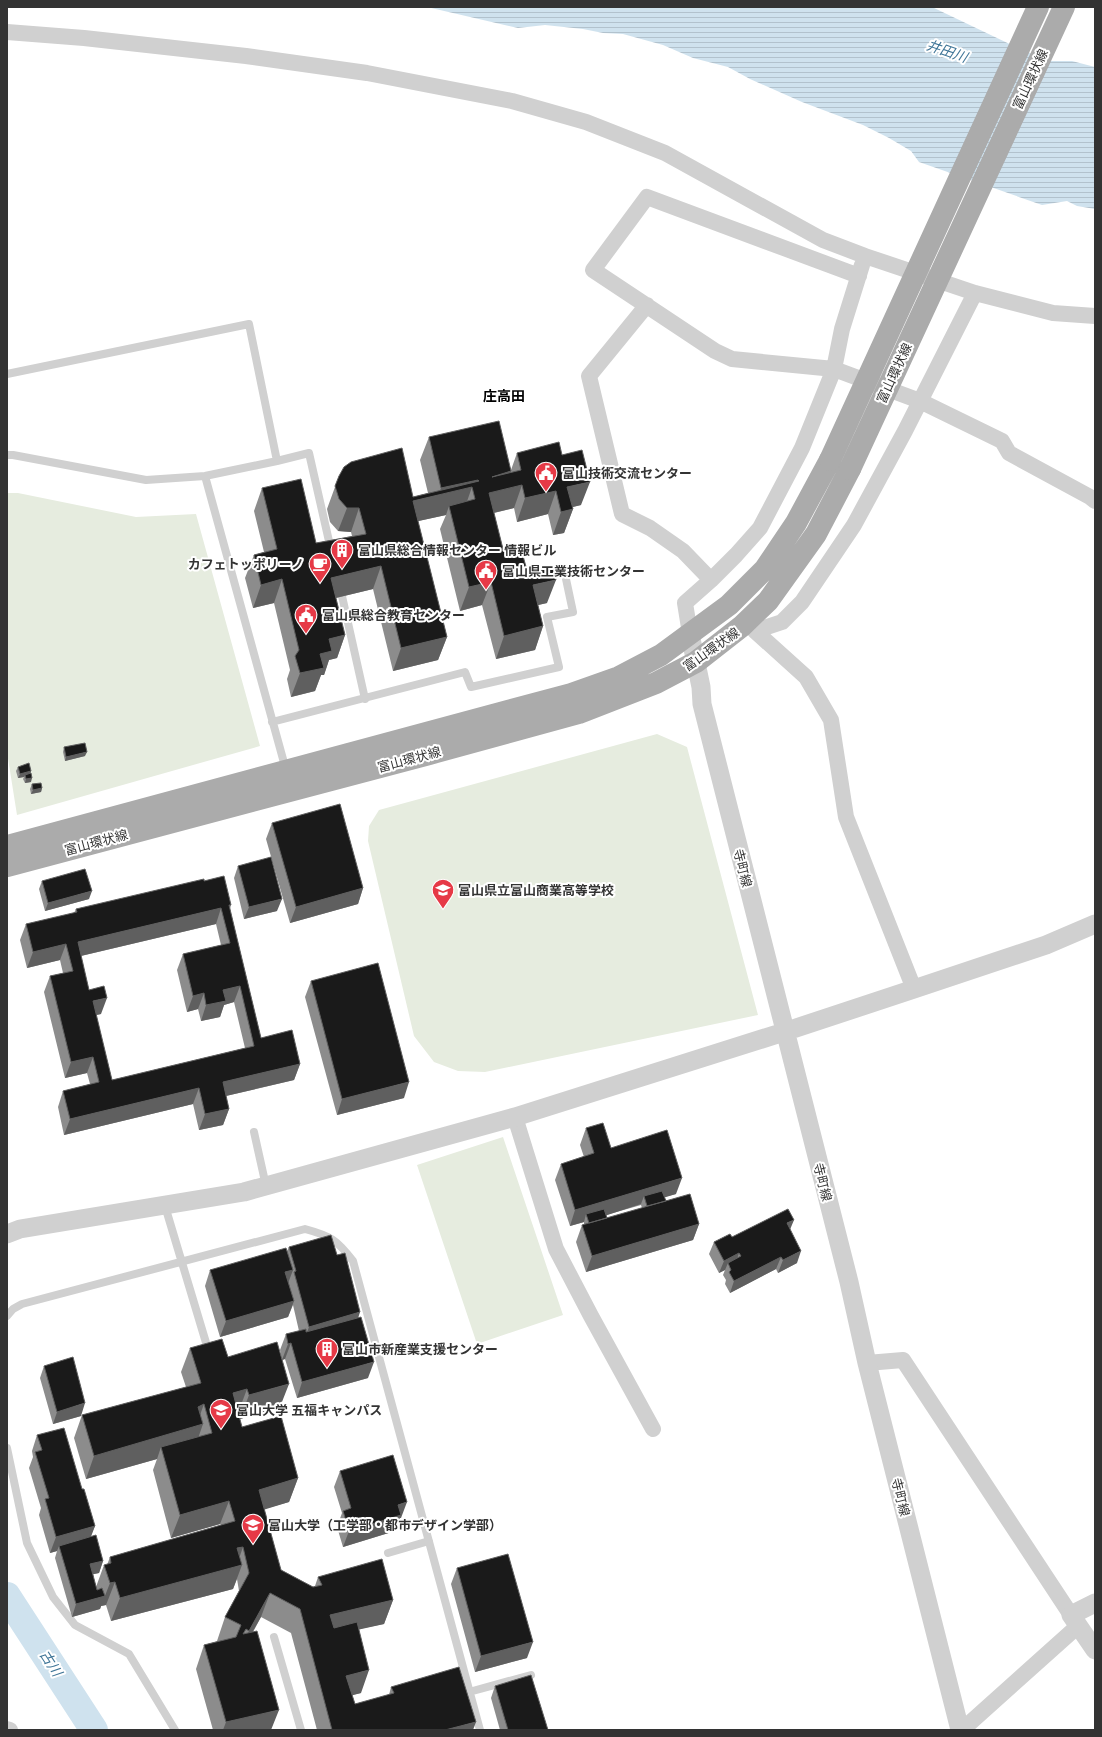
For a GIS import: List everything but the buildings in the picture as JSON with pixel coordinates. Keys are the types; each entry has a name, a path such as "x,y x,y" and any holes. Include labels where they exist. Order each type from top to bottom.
{"main road":[{"name":"富山環状線","path":"7,846 571,694 619,677 661,655 722,612 764,569 796,523 830,460 1038,7"},
{"name":"富山環状線","path":"7,866 579,713 656,683 696,662 742,626 768,601 816,534 850,469 1064,7"}],"street":[{"path":"7,32 107,40 352,70 512,101 586,122 665,153 823,240 865,256 975,293 1053,313 1095,316"},
{"path":"859,276 647,197 593,270 715,351 732,359 834,369 920,401 1002,441 1009,453 1095,501"},
{"path":"690,634 685,603 736,555 760,528 802,448 834,369 842,329 865,256"},
{"path":"914,989 846,817 831,720 806,677 755,631 782,622 802,602 854,525 975,293"},
{"path":"647,306 590,376 622,514 650,528 683,551 711,580"},
{"name":"寺町線","path":"690,634 702,704 784,1032 847,1274 867,1363 961,1730"},
{"path":"7,1234 20,1229 244,1192 515,1117 784,1032 914,989 1046,944 1095,924"},
{"path":"515,1117 556,1248 591,1316 653,1428"},
{"path":"867,1363 903,1360 1095,1650"},
{"path":"961,1730 1075,1620 1095,1603"}],"lane":[{"path":"7,374 249,324 277,462"},
{"path":"7,455 146,480 205,476 277,462 309,453 334,560"},
{"path":"205,476 286,771"},
{"path":"337,576 365,699"},
{"path":"272,722 465,672 471,687 559,667 547,617 573,612 566,579"},
{"path":"254,1132 266,1186"},
{"path":"165,1206 208,1346"},
{"path":"7,1316 13,1309 22,1304 305,1229 322,1233 340,1244 353,1261 480,1730"},
{"path":"7,1448 27,1543 53,1597 75,1625 128,1654 175,1730"},
{"path":"388,1553 429,1541"},
{"path":"274,1637 300,1730"},
{"path":"469,1692 532,1675"}],"shaded area":[{"path":"7,493 18,493 136,517 196,514 260,746 17,815 7,752"},
{"path":"657,734 687,747 758,1015 485,1072 458,1071 434,1062 414,1036 368,841 369,826 379,810"},
{"path":"503,1137 563,1315 477,1344 417,1165"}],"water":[{"name":"井田川","path":"427,7 932,7 1049,61 1072,61 1095,67 1095,209 1077,206 1067,201 1042,205 919,162 911,151 863,125 802,102 750,79 728,67 693,58 663,45 623,34 603,33 583,29 545,25 518,28"}],"waterway":[{"name":"古川","path":"7,1596 94,1730"}],"place":[{"name":"富山技術交流センター","path":"546,492"},
{"name":"富山県総合情報センター 情報ビル","path":"342,570"},
{"name":"カフェトッポリーノ","path":"320,584"},
{"name":"富山県工業技術センター","path":"486,590"},
{"name":"富山県総合教育センター","path":"306,634"},
{"name":"富山県立富山商業高等学校","path":"443,910"},
{"name":"富山市新産業支援センター","path":"327,1368"},
{"name":"富山大学 五福キャンパス","path":"221,1430"},
{"name":"富山大学（工学部・都市デザイン学部）","path":"253,1544"}],"district":[{"name":"庄高田","path":"504,396"}]}
